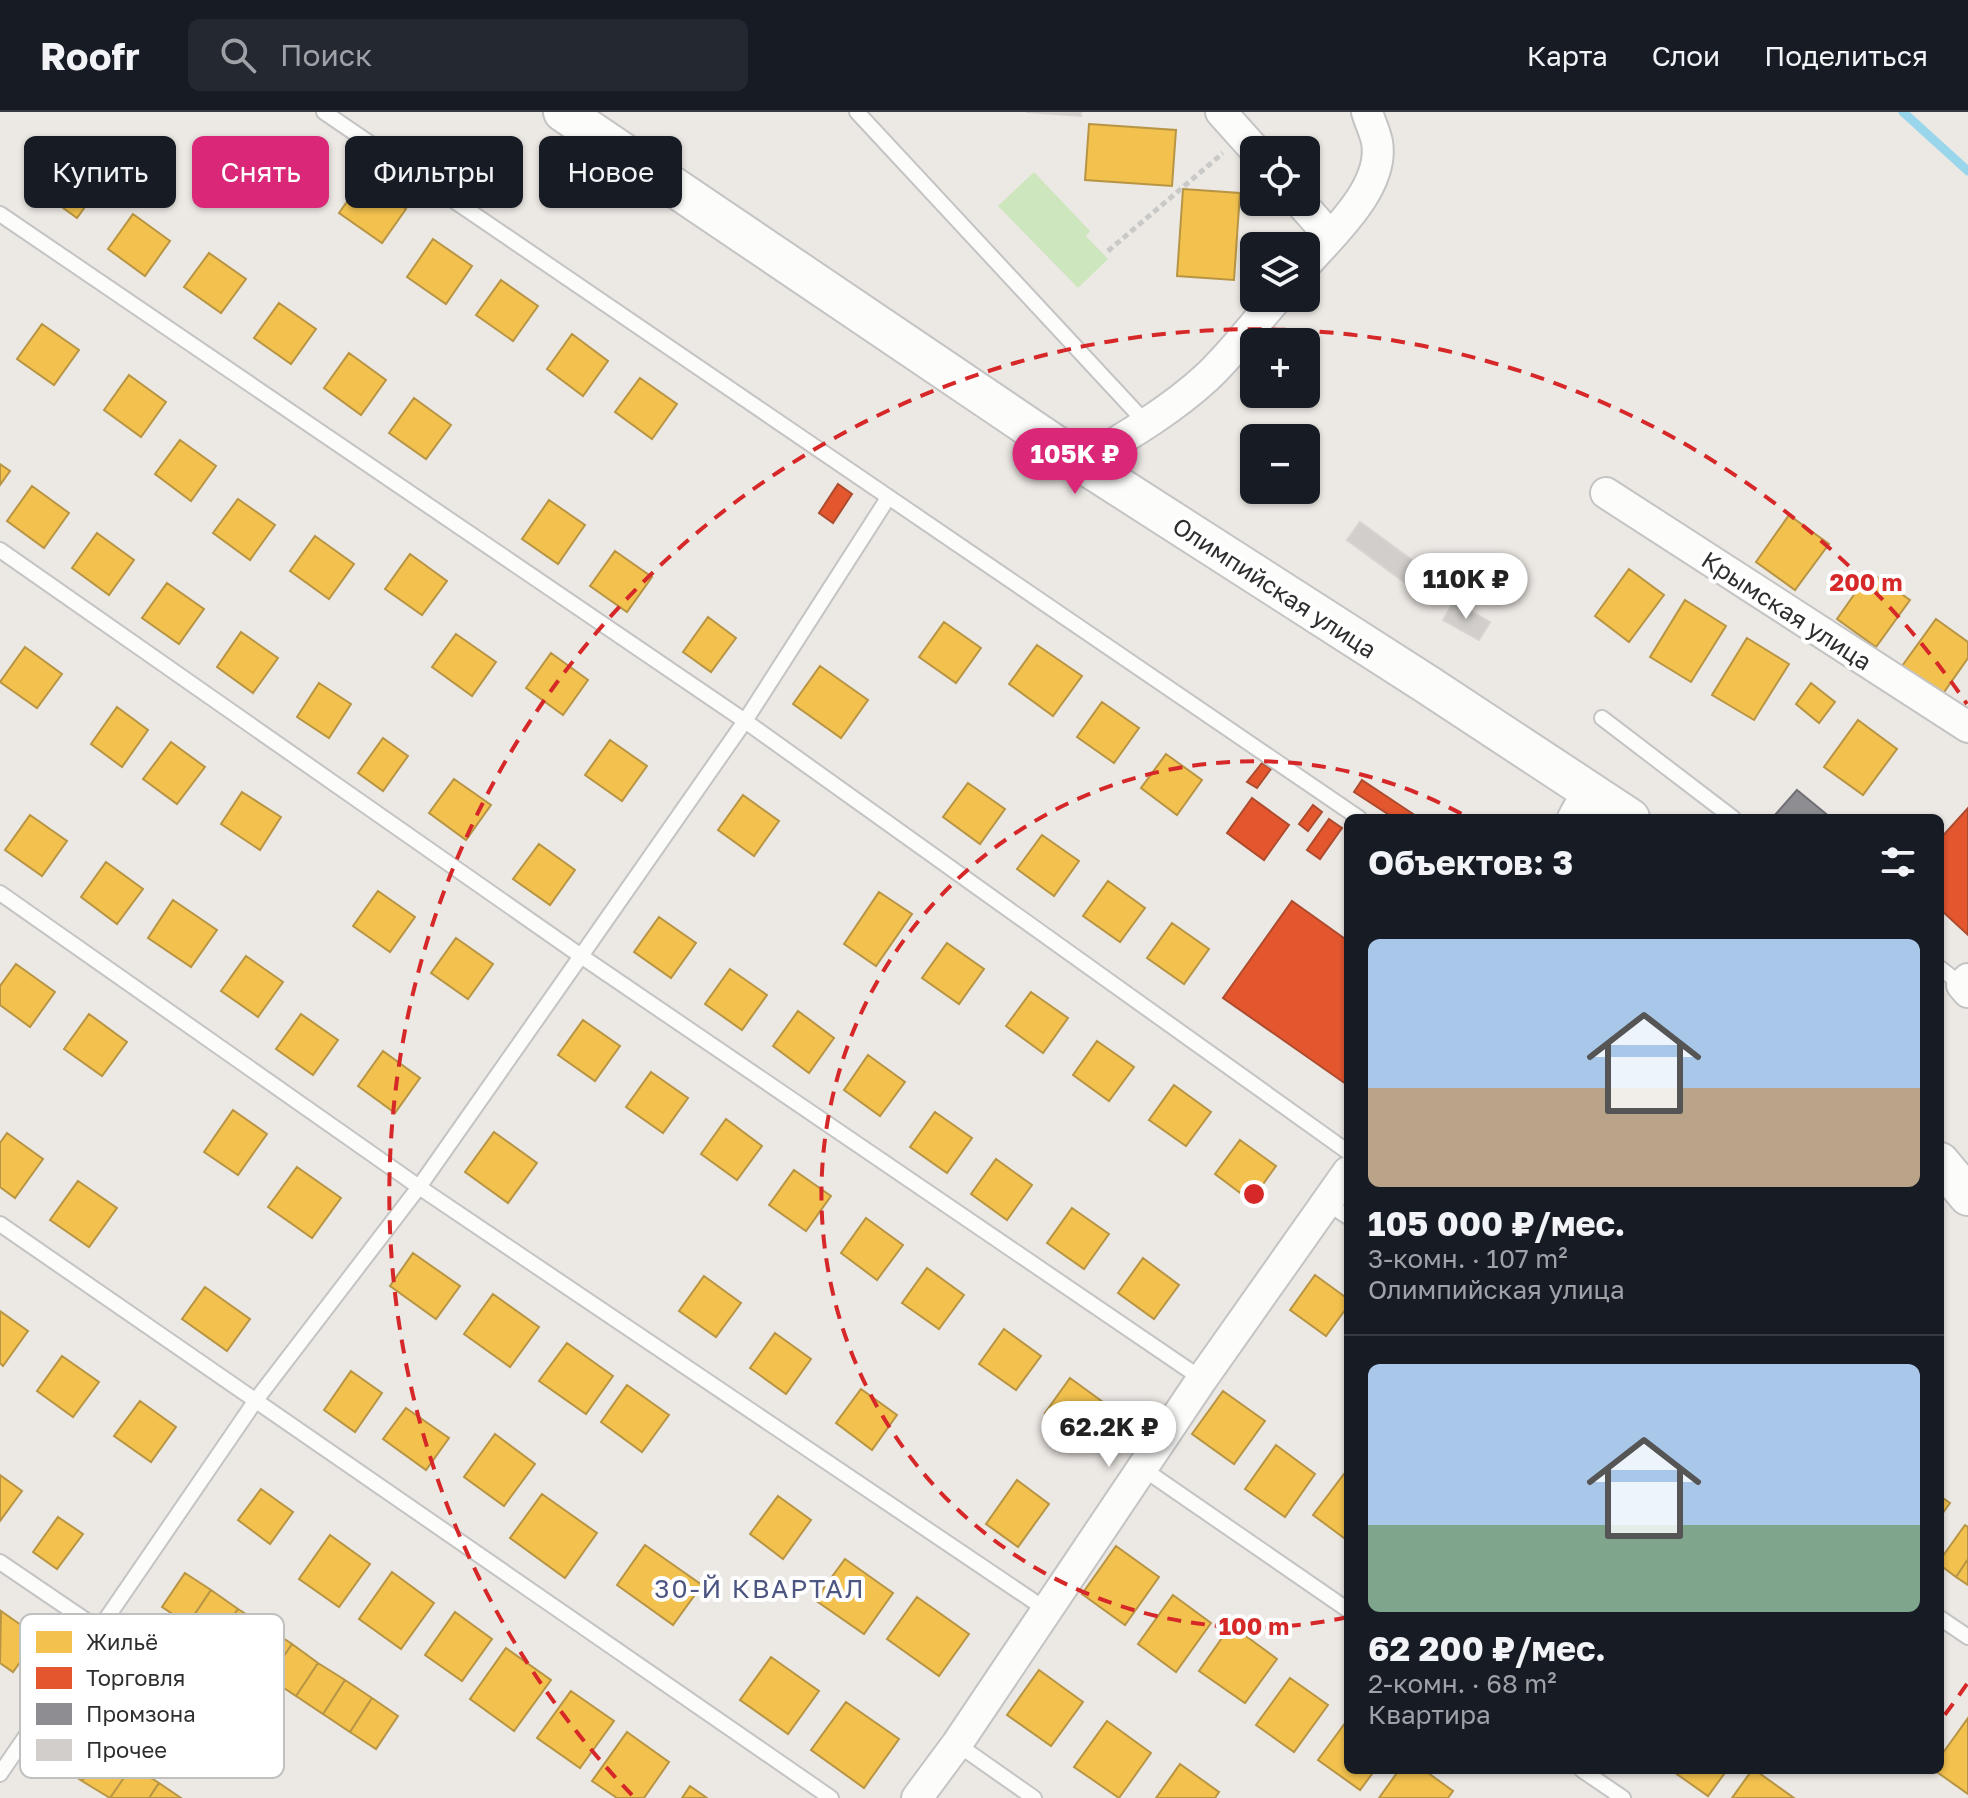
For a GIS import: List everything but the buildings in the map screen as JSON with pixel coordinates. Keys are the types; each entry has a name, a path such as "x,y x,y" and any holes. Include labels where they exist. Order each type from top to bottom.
{"street":[{"name":"Олимпийская улица","path":"563,112 1581,804 1616,814"},
{"path":"1221,112 1243,136"},
{"path":"1320,248 1362,199 1374,172 1378,143 1367,112"},
{"path":"1312,216 1330,236"},
{"path":"1082,463 1147,424 1209,375 1265,312"},
{"name":"Крымская улица","path":"1606,493 1968,727"},
{"path":"1944,1167 1968,1196"},
{"path":"917,1798 1048,1612 1202,1379 1338,1210 1344,1187"}],"lane":[{"path":"324,112 1353,814"},
{"path":"857,112 1147,424"},
{"path":"0,214 745,721 1344,1149"},
{"path":"111,1614 256,1400 419,1187 745,721 888,498"},
{"path":"0,550 581,956 1202,1379"},
{"path":"1602,718 1729,814"},
{"path":"0,893 419,1187 1048,1612"},
{"path":"0,1224 831,1798"},
{"path":"1142,1468 1344,1607"},
{"path":"0,1562 76,1614"},
{"path":"1944,1621 1968,1637"},
{"path":"957,1744 1034,1798"},
{"path":"0,1774 20,1745"},
{"path":"1588,1774 1623,1798"}],"path":[{"path":"1108,251 1240,150"}],"green space":[{"path":"1034,172 1090,231 1086,236 1108,259 1078,288 998,206"}],"waterway":[{"path":"1903,112 1968,171"}],"district":[{"name":"30-Й КВАРТАЛ","path":"760,1588"}]}
